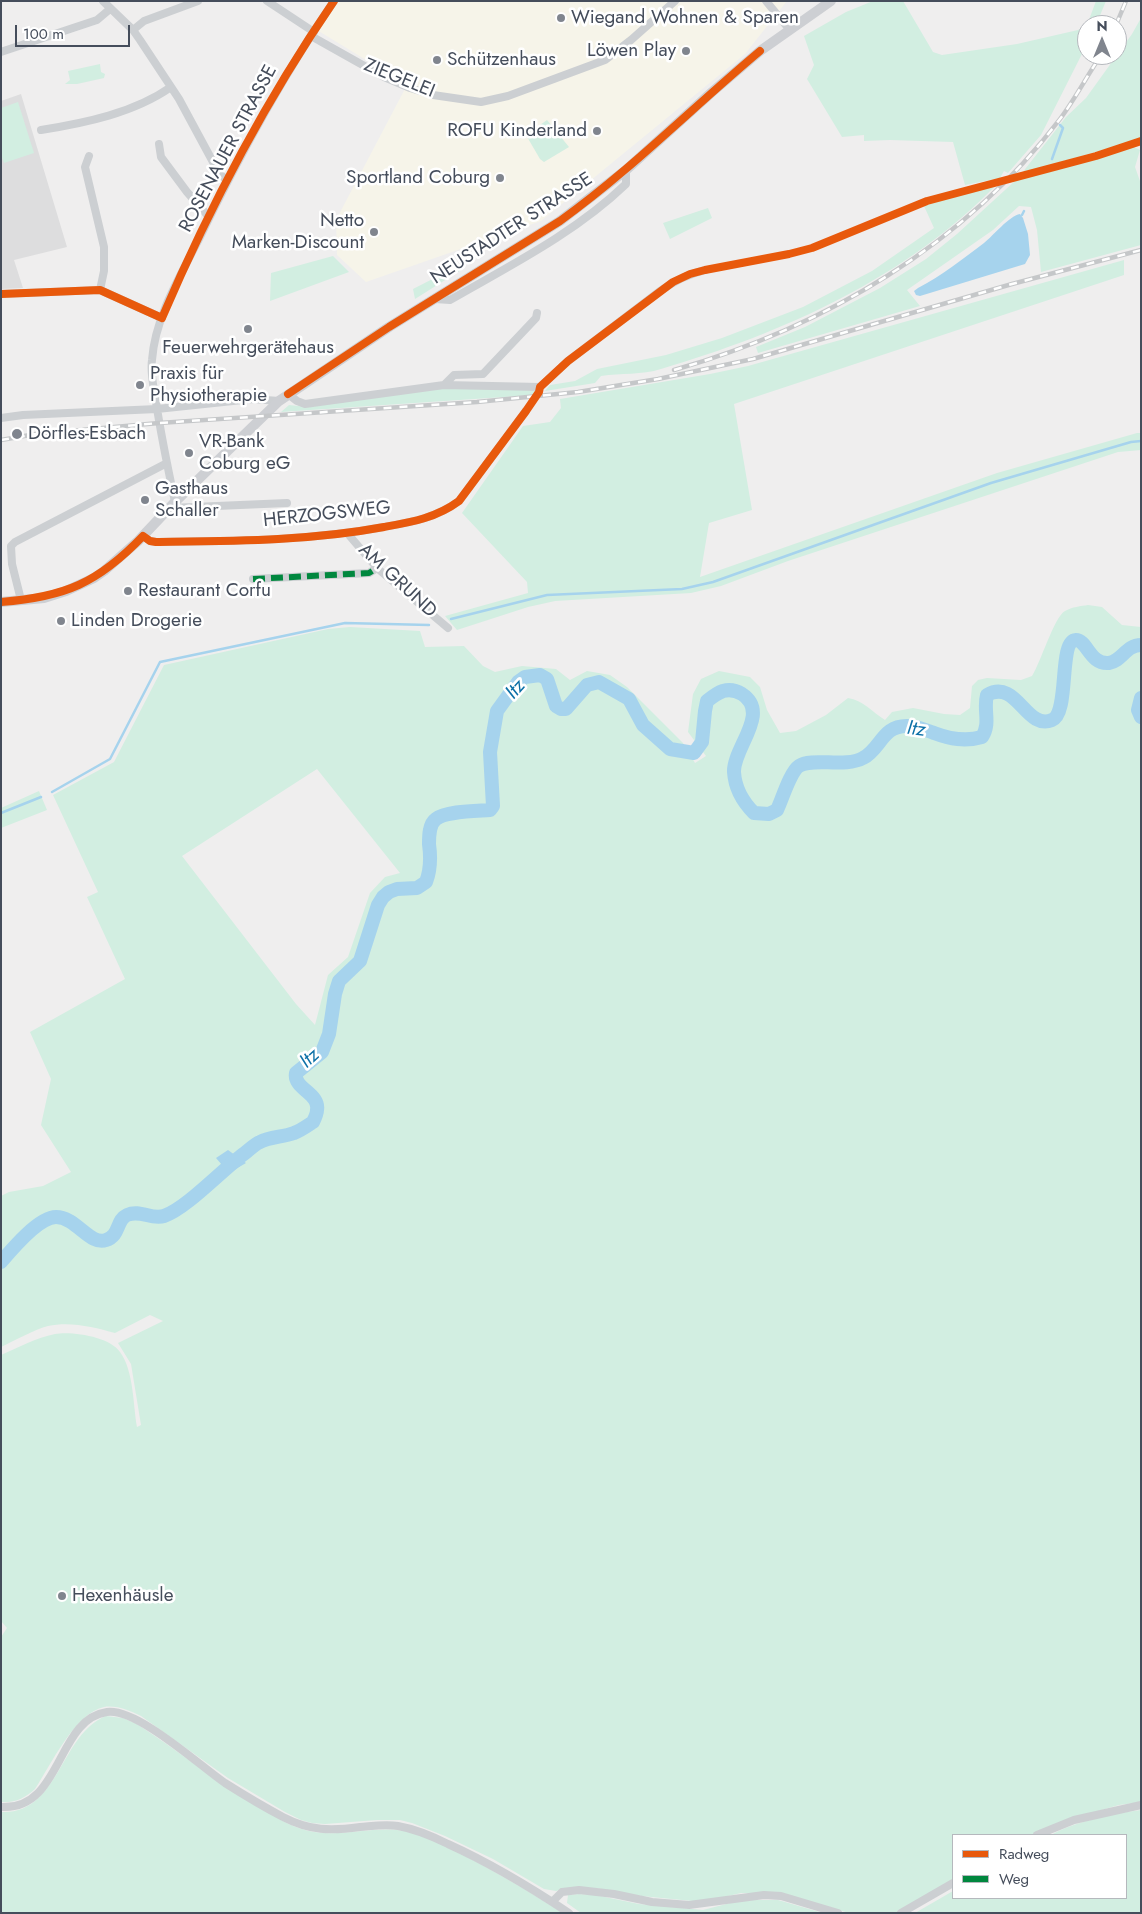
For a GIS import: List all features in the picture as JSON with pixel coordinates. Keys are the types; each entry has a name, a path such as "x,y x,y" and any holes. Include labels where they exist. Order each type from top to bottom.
{"street":[{"path":"103,1 133,30 171,87 220,175 228,180"},
{"path":"133,30 149,18 198,1"},
{"name":"ZIEGELEI","path":"267,1 313,34 384,77 433,95 481,102 508,96 605,60 675,1"},
{"name":"ROSENAUER STRASSE","path":"172,505 152,373 152,360 162,318 228,180 280,85 334,1"},
{"path":"766,1 789,29"},
{"name":"NEUSTADTER STRASSE","path":"1,602 44,598 66,591 94,578 108,568 143,536 172,505 279,401 366,341 560,221 626,170 712,92 789,29 830,1"},
{"path":"1,52 97,20 110,9"},
{"path":"41,130 104,116 140,103 171,87"},
{"path":"158,144 161,157 187,192 209,217"},
{"path":"89,156 85,167 104,247 104,271 100,290"},
{"path":"288,394 297,402 309,404 444,385 540,387 568,361 660,291 673,282 704,270"},
{"path":"1,294 100,290 162,318"},
{"path":"444,385 454,375 483,374 536,318 537,313"},
{"path":"1,418 23,415 157,409 252,399 279,401"},
{"name":"HERZOGSWEG","path":"143,536 150,541 156,542 244,540 348,534 432,517 448,510 459,501 526,411"},
{"path":"21,600 12,564 11,546 14,542 167,462"},
{"path":"172,505 286,503"},
{"name":"AM GRUND","path":"348,534 377,568 448,628"},
{"path":"253,579 369,573 377,568"},
{"path":"1,1807 18,1806 35,1797 48,1780 70,1741 90,1719 105,1712 120,1713 145,1724 225,1783 282,1817 300,1825 318,1829 389,1825 411,1829 477,1857 569,1913"},
{"path":"1039,1834 1082,1818 1141,1805"},
{"path":"901,1913 952,1884"},
{"path":"552,1902 562,1892 579,1890 614,1894 652,1902 688,1905 764,1895 781,1896 838,1913"}],"shaded area":[{"path":"333,1 787,1 745,54 541,221 366,282 337,255 336,220 407,85 317,30"},
{"path":"21,94 67,247 14,260 23,288 1,289 1,101"}],"green space":[{"path":"873,1 903,1 933,52 942,55 1017,44 1077,30 1077,64 1041,135 1008,173 1004,171 1000,178 965,185 953,142 864,141 864,135 842,137 807,79 814,65 804,36 846,12"},
{"path":"1096,1 1106,1 1100,15 1091,15"},
{"path":"1141,18 1141,139 1022,173 1066,117 1086,98 1110,65 1127,65 1127,41"},
{"path":"100,64 101,72 105,74 104,78 77,84 65,84 70,80 68,71"},
{"path":"18,102 34,153 4,163 1,155 1,108"},
{"path":"547,120 569,147 544,162 540,159 526,135"},
{"path":"1134,147 1140,150 1135,167 1141,184 1141,245 1041,272 1037,230 1031,207 1019,206 993,230 907,290 920,306 758,353 756,347 805,327 880,288 926,259 957,234 1017,179 1085,162"},
{"path":"997,184 962,217 924,248 841,298 797,319 707,355 661,369 601,376 595,383 545,391 550,385 575,381 597,369 666,355 722,338 803,307 872,271 934,228 924,206"},
{"path":"708,208 712,218 670,239 663,223"},
{"path":"333,256 349,272 270,301 271,273"},
{"path":"1124,260 1124,275 734,404 752,510 709,523 700,577 997,473 1137,433 1141,433 1141,450 1118,452 788,561 721,586 691,593 555,601 528,607 457,630 445,616 528,593 527,582 462,513 523,426 550,422 561,408 560,399 748,366"},
{"path":"458,266 461,270 415,299 413,289"},
{"path":"443,388 536,389 534,395 281,412 289,405 308,407"},
{"path":"1088,605 1102,607 1122,625 1141,627 1141,1802 1119,1805 1057,1823 1038,1834 952,1834 952,1884 906,1910 893,1913 849,1913 779,1893 741,1893 703,1902 641,1896 596,1888 567,1888 556,1891 544,1889 493,1859 445,1836 412,1823 400,1820 377,1820 325,1824 301,1820 228,1778 141,1716 128,1710 114,1707 104,1707 83,1719 64,1742 35,1789 15,1801 1,1802 1,1637 7,1628 1,1621 1,1355 34,1340 63,1333 81,1334 108,1342 120,1352 125,1360 132,1388 137,1427 141,1425 131,1364 118,1343 163,1321 150,1315 115,1333 82,1325 48,1326 1,1347 1,1196 9,1192 43,1186 71,1172 41,1125 51,1079 30,1032 125,979 87,897 98,892 53,795 114,762 164,665 328,629 350,627 420,631 425,647 464,646 483,666 495,672 522,666 556,669 570,680 587,671 610,675 627,687 683,743 695,763 706,756 688,732 693,694 701,679 719,671 750,677 760,687 767,710 780,733 796,731 826,715 848,698 863,704 885,720 892,712 913,708 960,715 970,708 972,686 978,680 987,678 1021,680 1032,676 1056,622 1065,611","holes":["317,769 400,873 385,877 370,893 348,957 328,975 315,1025 296,1004 182,856"]},
{"path":"39,791 47,810 1,828 1,808"},
{"path":"106,1716 123,1718 137,1724 240,1795 293,1826 323,1833 385,1830 416,1834 477,1862 563,1913 1,1913 1,1812 20,1809 35,1801 48,1788 78,1739 91,1725"},
{"path":"1141,1810 1141,1913 915,1913 952,1892 952,1899 1127,1899 1127,1834 1053,1834 1071,1826 1119,1813"},
{"path":"568,1895 595,1895 639,1904 703,1910 742,1900 778,1900 823,1913 581,1913 567,1903"}],"water":[{"path":"1020,214 1028,234 1030,255 1025,264 920,296 916,295 914,291 960,261 984,243 1011,218"},
{"path":"228,1150 246,1163 229,1173 216,1158"}],"waterway":[{"path":"1052,159 1063,128 1060,125"},
{"path":"1022,215 1024,211"},
{"path":"451,619 547,595 682,589 713,582 991,483 1131,442 1141,441"},
{"path":"52,792 110,759 160,662 345,623 429,625"},
{"name":"Itz","path":"1,1262 26,1235 49,1218 56,1217 70,1221 88,1235 100,1241 114,1235 121,1220 132,1213 159,1217 173,1212 194,1197 256,1144 264,1140 296,1132 313,1122 317,1113 317,1104 315,1099 298,1083 296,1073 322,1052 329,1034 335,994 339,981 360,961 378,905 383,897 397,889 417,888 426,882 430,863 429,834 434,821 447,814 490,810 493,806 490,752 497,711 518,682 525,677 540,675 547,679 556,706 561,709 566,709 587,685 599,682 629,699 643,725 670,749 694,753 702,742 707,701 726,690 742,694 750,702 753,711 752,721 735,763 736,784 746,804 754,813 769,814 777,810 789,780 796,769 805,763 856,761 869,754 887,733 899,727 915,727 958,739 982,737 986,727 987,695 997,692 1006,693 1014,698 1035,718 1043,721 1052,720 1057,715 1061,705 1065,664 1071,643 1076,640 1080,641 1093,657 1103,663 1113,662 1128,650 1141,645"},
{"name":"Itz","path":"1141,698 1138,710 1141,717"},
{"path":"1,813 41,797"}],"railway":[{"path":"1120,15 1126,1"},
{"path":"674,370 730,352 785,330 837,305 888,276 935,242 980,205 1022,164 1060,119 1095,65"},
{"path":"1,440 36,434 159,423 477,402 578,392 658,379 753,359 1012,284 1141,250"}],"marked path":[{"path":"253,579 369,573 377,568"}],"cycle path":[{"path":"1,294 100,290 162,318 199,236 240,155 285,77 334,1"},
{"path":"288,394 389,327 560,221 637,160 760,51"},
{"path":"1,602 44,596 79,585 111,565 143,536 150,541 156,542 299,538 384,527 414,521 442,512 459,501 526,411 539,392 540,387 568,361 673,282 690,274 705,270 812,248 927,201 1096,156 1141,141"}],"place":[{"name":"Wiegand Wohnen & Sparen","path":"561,18"},
{"name":"Löwen Play","path":"686,51"},
{"name":"Schützenhaus","path":"437,60"},
{"name":"ROFU Kinderland","path":"597,131"},
{"name":"Sportland Coburg","path":"500,178"},
{"name":"Netto Marken-Discount","path":"374,232"},
{"name":"Feuerwehrgerätehaus","path":"248,329"},
{"name":"Praxis für Physiotherapie","path":"140,385"},
{"name":"Dörfles-Esbach","path":"17,434"},
{"name":"VR-Bank Coburg eG","path":"189,453"},
{"name":"Gasthaus Schaller","path":"145,500"},
{"name":"Restaurant Corfu","path":"128,591"},
{"name":"Linden Drogerie","path":"61,621"},
{"name":"Hexenhäusle","path":"62,1596"}]}
